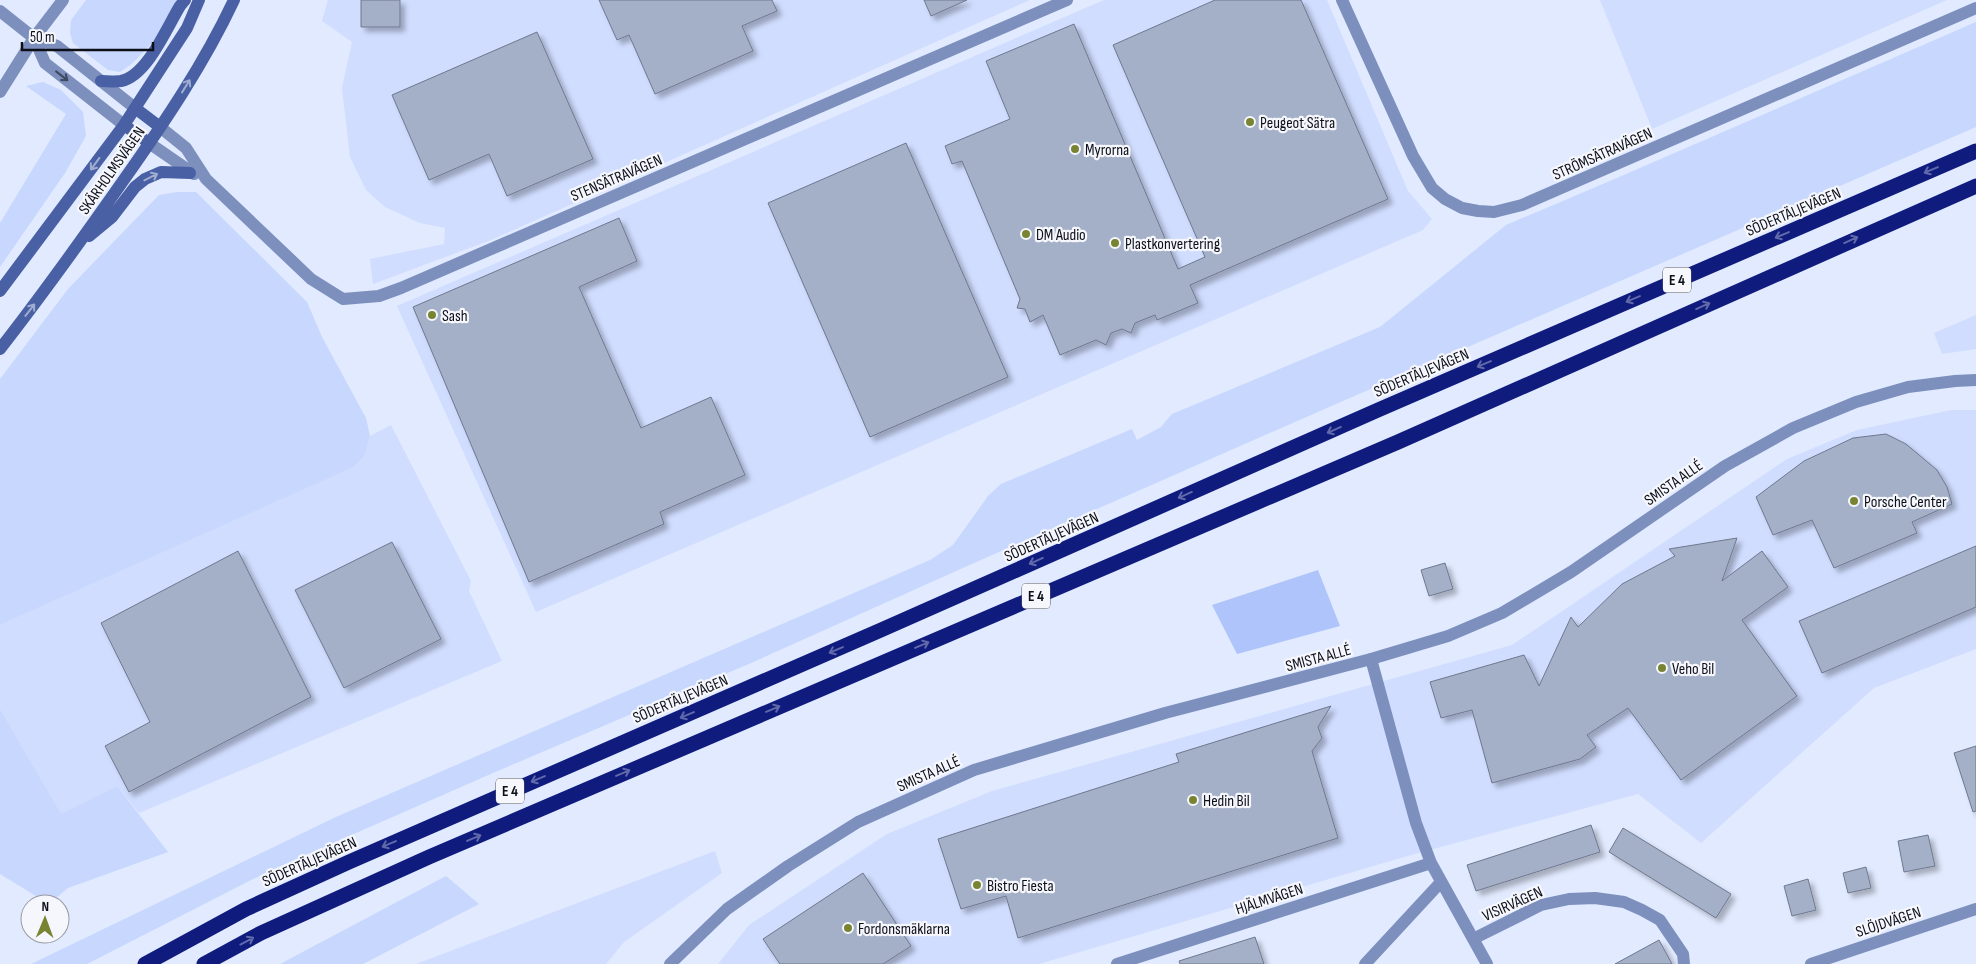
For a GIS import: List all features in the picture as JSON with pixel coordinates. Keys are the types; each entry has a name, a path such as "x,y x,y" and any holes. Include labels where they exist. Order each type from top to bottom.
{"highway":[{"name":"SÖDERTÄLJEVÄGEN","path":"145,964 246,909 349,862 890,626 1387,406 1976,151"},
{"name":"E 4","path":"204,964 261,933 430,857 1398,442 1976,186"}],"main road":[{"path":"101,81 121,81 131,77 140,69 148,60 185,0"},
{"name":"SKÄRHOLMSVÄGEN","path":"0,291 124,125 187,28 200,0"},
{"name":"SKÄRHOLMSVÄGEN","path":"0,349 78,246 160,127 215,40 234,0"},
{"path":"135,108 160,127"},
{"path":"124,125 149,143"},
{"path":"78,246 112,218 135,187 145,179 161,172 190,172"}],"street":[{"path":"0,92 34,38 63,0"},
{"name":"STENSÄTRAVÄGEN","path":"160,127 186,148 206,179 310,280 344,298 379,296 1066,0"},
{"name":"STRÖMSÄTRAVÄGEN","path":"1342,0 1413,156 1432,188 1462,208 1494,212 1522,206 1976,8"},
{"path":"0,11 34,38 57,46 135,108"},
{"path":"34,38 45,63 124,125"},
{"name":"STENSÄTRAVÄGEN","path":"149,143 190,172 206,179"},
{"name":"SMISTA ALLÉ","path":"670,964 727,909 788,866 858,822 974,770 1165,713 1371,660 1448,636 1502,613 1571,572 1725,466 1793,428 1856,402 1908,387 1955,380 1976,380"},
{"name":"VISIRVÄGEN","path":"1371,660 1416,823 1430,863 1487,964"},
{"name":"HJÄLMVÄGEN","path":"1117,964 1430,863"},
{"path":"1366,964 1441,882"},
{"name":"VISIRVÄGEN","path":"1473,939 1541,905 1569,899 1594,898 1624,902 1660,920 1683,954 1684,964"},
{"name":"SLÖJDVÄGEN","path":"1811,964 1976,909"}],"shaded area":[{"path":"86,0 178,0 154,40 138,58 120,72 108,70 73,43 70,33 71,20"},
{"path":"328,0 1030,0 491,240 373,284 370,259 444,244 445,228 420,223 385,207 366,190 350,157 342,88 352,42 322,21"},
{"path":"1104,0 1327,0 1408,191 1432,219 1423,230 536,612 397,306"},
{"path":"1600,0 1947,0 1652,129"},
{"path":"1976,22 1976,127 1336,404 751,663 267,872 87,964 31,964 336,817 930,560 953,545 988,496 1001,484 1132,429 1137,440 1161,427 1172,414 1380,327 1506,225"},
{"path":"43,82 61,90 83,112 86,136 65,173 0,267 0,223 66,114 26,86"},
{"path":"177,192 196,192 307,302 322,337 366,418 370,436 365,455 354,467 0,625 0,379 68,289 159,195"},
{"path":"1976,315 1976,349 1942,354 1934,333"},
{"path":"1951,410 1976,410 1976,649 1874,688 1701,843 1638,794 1411,855 1039,964 718,964 749,925 887,834 992,791 1512,645 1787,459 1857,430"},
{"path":"391,425 471,581 469,591 502,661 139,813 117,786 61,815 0,709 0,625 354,467 365,455 370,436"},
{"path":"1318,570 1340,626 1237,654 1212,605"},
{"path":"0,709 61,814 117,786 168,852 68,888 61,894 33,894 0,874"},
{"path":"715,851 722,873 624,942 606,964 416,964"},
{"path":"446,876 479,904 363,964 280,964"}],"building":[{"path":"361,0 400,0 400,27 361,27"},
{"path":"599,0 772,0 777,11 742,26 753,51 655,94 629,35 617,40"},
{"path":"924,0 967,0 931,16"},
{"path":"1215,0 1301,0 1388,199 1190,285 1198,303 1157,320 1155,315 1135,323 1131,333 1122,329 1111,333 1106,345 1096,340 1060,355 1043,315 1030,322 1025,309 1017,308 1020,299 962,161 952,164 945,146 1010,119 986,61 1074,24 1178,269 1205,257 1113,45"},
{"path":"537,32 593,159 507,196 489,154 429,180 392,95"},
{"path":"906,143 1008,377 870,437 768,203"},
{"path":"619,218 637,261 579,287 641,428 711,397 745,475 660,512 664,524 529,582 413,307"},
{"name":"Porsche Center","path":"1886,434 1906,444 1937,470 1947,487 1952,504 1912,522 1917,533 1834,568 1812,520 1773,535 1756,497 1804,461 1853,438"},
{"name":"Veho Bil","path":"1737,538 1722,581 1762,551 1788,587 1742,620 1797,696 1681,780 1628,708 1587,735 1596,747 1580,759 1492,783 1472,710 1441,718 1430,682 1524,655 1539,686 1571,617 1578,627 1622,584 1675,556 1669,549"},
{"path":"392,542 441,639 344,688 295,590"},
{"path":"1976,546 1976,607 1822,673 1799,621"},
{"path":"238,551 311,697 129,792 105,746 150,722 101,623"},
{"path":"1445,563 1453,589 1429,596 1421,570"},
{"name":"Hedin Bil","path":"1331,706 1318,727 1322,738 1312,751 1338,838 1018,938 1006,896 961,909 938,839 1179,762 1176,754"},
{"path":"1976,746 1976,811 1973,812 1954,753"},
{"path":"1591,825 1600,852 1476,891 1467,865"},
{"path":"1623,828 1731,894 1716,918 1609,852"},
{"path":"1928,835 1935,866 1904,872 1898,841"},
{"path":"1866,867 1871,888 1848,893 1843,873"},
{"path":"863,873 911,946 883,964 780,964 763,939"},
{"path":"1808,879 1816,910 1792,916 1784,886"},
{"path":"1255,937 1264,964 1180,964 1179,961"},
{"path":"1659,940 1672,964 1615,964"}],"place":[{"name":"Peugeot Sätra","path":"1250,122"},
{"name":"Myrorna","path":"1075,149"},
{"name":"DM Audio","path":"1026,234"},
{"name":"Plastkonvertering","path":"1115,243"},
{"name":"Sash","path":"432,315"},
{"name":"Porsche Center","path":"1854,501"},
{"name":"Veho Bil","path":"1662,668"},
{"name":"Hedin Bil","path":"1193,800"},
{"name":"Bistro Fiesta","path":"977,885"},
{"name":"Fordonsmäklarna","path":"848,928"}]}
